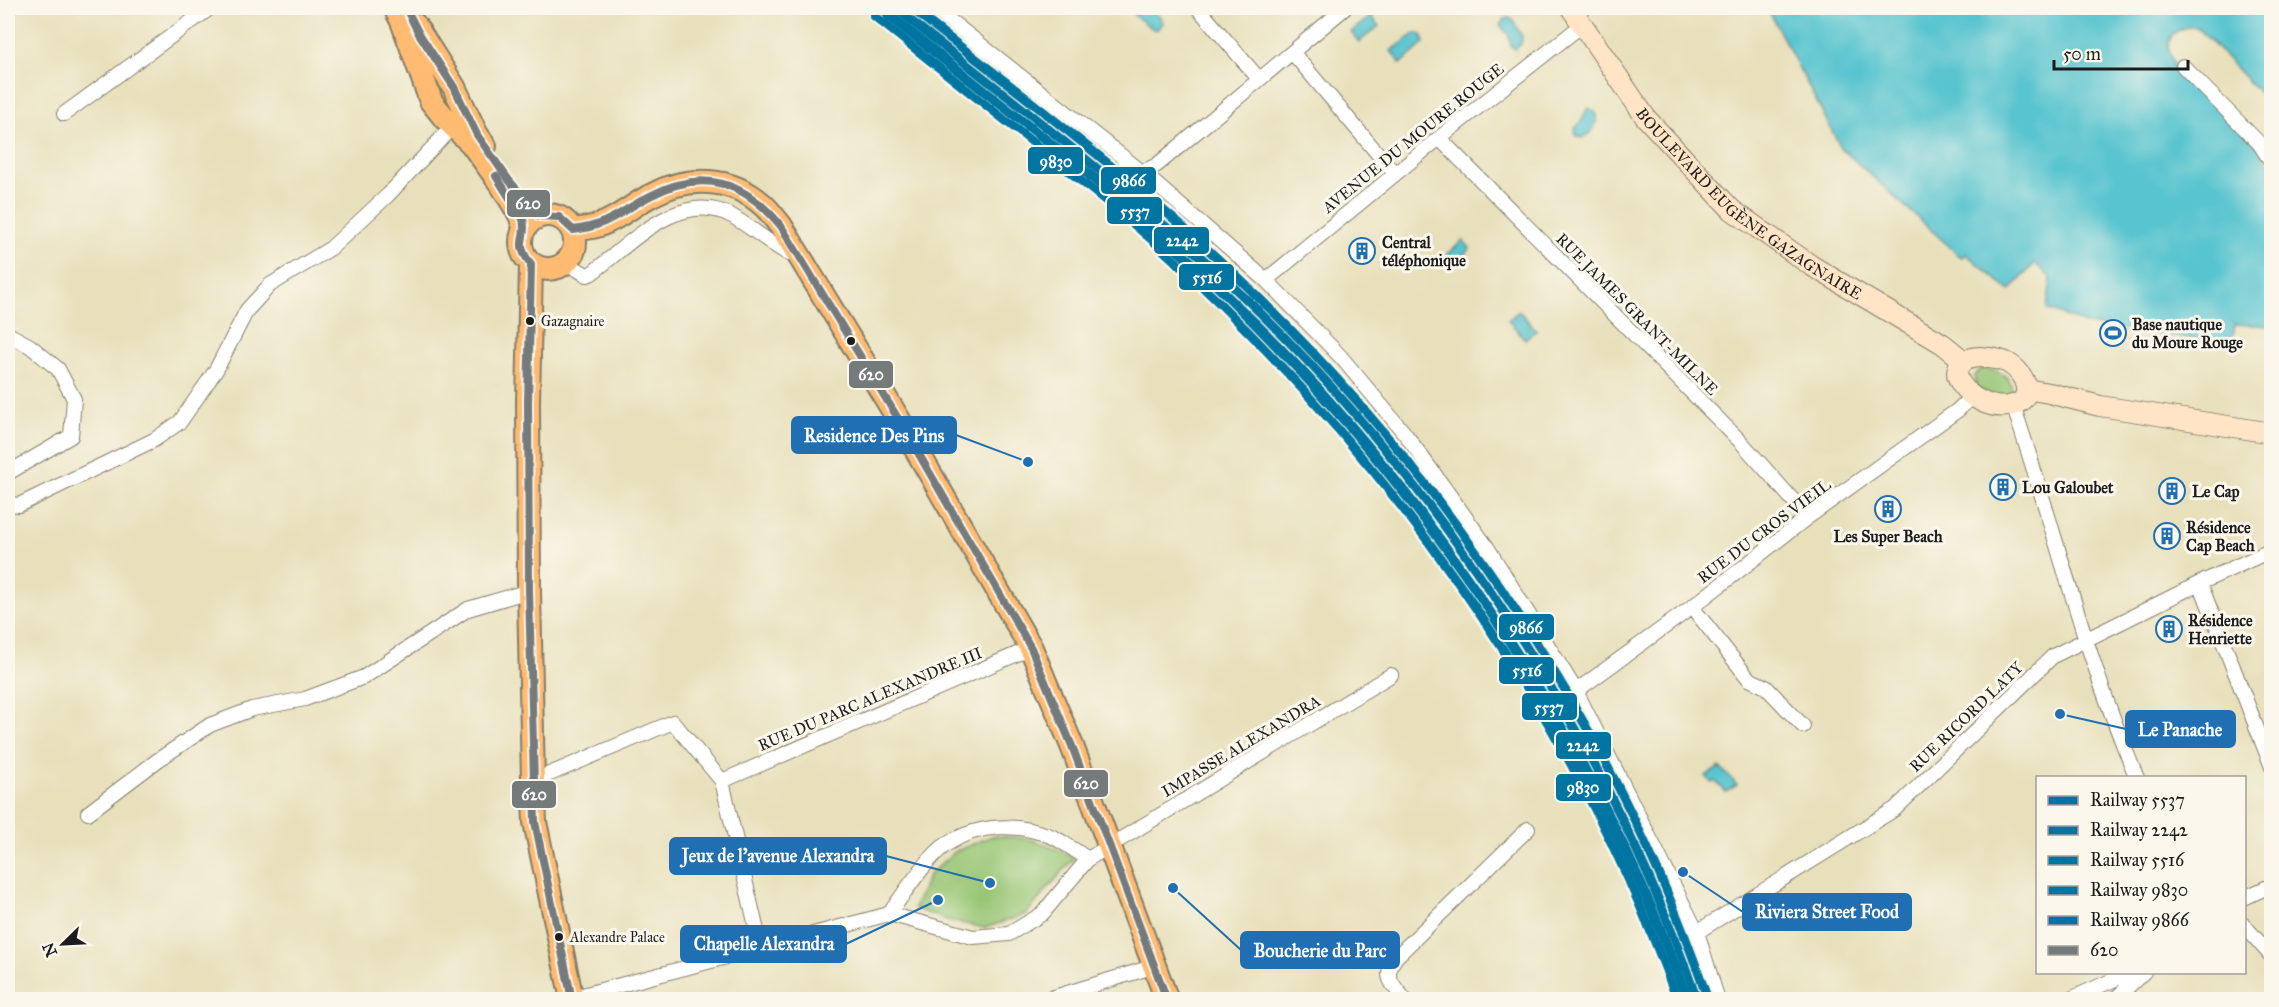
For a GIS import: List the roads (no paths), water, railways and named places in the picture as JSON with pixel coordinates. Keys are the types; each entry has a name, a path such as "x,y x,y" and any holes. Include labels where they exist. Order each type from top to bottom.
{"main road":[{"path":"395,8 402,21 431,101 472,144 520,215 532,221"},
{"path":"406,8 418,32 454,87 477,135 508,179 532,221"},
{"path":"573,230 599,225 653,194 690,181 710,181 729,185 749,194 764,206 796,250 911,440 1031,648 1071,746 1167,999"},
{"path":"555,215 573,230 575,248 566,263 549,270 531,264 524,256 521,237 532,221 555,215"},
{"path":"531,264 528,402 529,591 535,822 572,999"}],"street":[{"path":"64,114 210,8"},
{"path":"934,8 1142,172 1266,280 1341,357 1406,435 1487,547 1576,692 1697,932 1718,999"},
{"path":"1198,8 1259,79"},
{"path":"1142,172 1157,165 1345,8"},
{"name":"BOULEVARD EUGÈNE GAZAGNAIRE","path":"1571,8 1646,118 1725,203 1812,266 1943,344 1964,361"},
{"name":"AVENUE DU MOURE ROUGE","path":"1266,280 1439,138 1582,25"},
{"path":"1292,52 1395,174"},
{"path":"2182,66 2259,143 2271,163"},
{"path":"8,504 19,506 154,440 180,422 216,370 247,310 270,285 331,248 388,195 453,126"},
{"name":"RUE JAMES GRANT-MILNE","path":"1439,138 1742,443 1808,517"},
{"path":"566,263 586,275 592,273 661,219 696,208 712,209 729,215 789,254 796,250"},
{"path":"8,334 30,346 57,369 74,399 71,436 8,474"},
{"path":"1980,357 2007,363 2023,378 2026,389 2024,398 2013,405 1998,406 1971,397 1958,377 1959,366 1964,361 1980,357"},
{"path":"2026,389 2100,406 2271,433"},
{"name":"RUE DU CROS VIEIL","path":"1576,692 1692,607 1808,517 1958,410 1971,397"},
{"path":"2013,405 2085,640 2119,738 2137,776"},
{"name":"RUE RICORD LATY","path":"1697,932 1895,809 2053,657 2271,550"},
{"path":"2200,583 2271,767"},
{"path":"88,813 158,760 210,725 252,709 305,699 364,677 468,609 529,591"},
{"path":"1692,607 1749,679 1766,687 1803,726"},
{"name":"RUE DU PARC ALEXANDRE III","path":"722,781 1031,648"},
{"name":"IMPASSE ALEXANDRA","path":"1088,859 1391,675"},
{"path":"533,781 673,722 722,781 761,948"},
{"path":"572,999 889,914 973,937 1009,934 1042,914 1088,859 1054,838 1034,831 1024,828 987,827 947,844 919,874 889,914"},
{"path":"1405,999 1388,978 1388,968 1396,957 1528,829"},
{"path":"2246,897 2271,885"},
{"path":"2246,927 2271,957"},
{"path":"1045,999 1155,966"},
{"path":"2068,999 2126,974"},
{"path":"2114,999 2142,974"}],"water":[{"path":"1135,8 1149,8 1161,18 1163,23 1158,29 1153,29 1134,15"},
{"path":"1781,8 2271,8 2271,105 2197,27 2189,27 2176,32 2169,42 2169,48 2174,62 2172,64 2257,146 2271,168 2271,326 2235,324 2232,344 2086,324 2047,309 2051,278 2035,263 2010,291 1966,254 1962,258 1841,148 1770,13"},
{"path":"1371,16 1379,26 1359,42 1351,32"},
{"path":"1508,18 1513,20 1522,37 1521,44 1515,49 1511,46 1508,34 1500,25"},
{"path":"1416,33 1422,35 1424,43 1401,64 1391,51"},
{"path":"1589,108 1595,112 1597,120 1591,133 1582,138 1576,135 1575,128"},
{"path":"1463,240 1470,248 1453,265 1445,257"},
{"path":"1519,311 1536,330 1525,339 1508,320"},
{"path":"1720,767 1737,785 1726,792 1706,776"}],"rail line":[{"name":"5537","path":"881,8 1093,176 1160,233 1245,314 1325,400 1401,490 1471,584 1536,682 1593,784 1644,890 1688,1000"},
{"name":"2242","path":"895,8 1074,149 1204,260 1318,372 1386,451 1451,535 1512,624 1567,715 1617,809 1660,904 1697,1000"},
{"name":"9866","path":"911,8 1087,146 1214,255 1327,368 1396,448 1461,532 1522,619 1577,710 1627,804 1670,900 1707,997"},
{"name":"9830","path":"874,16 1119,211 1152,240 1236,320 1316,404 1392,494 1461,587 1525,685 1583,787 1634,892 1677,1000"},
{"name":"5516","path":"888,16 1153,229 1286,353 1377,456 1459,566 1534,681 1568,741 1633,868 1686,1000"}],"place":[{"name":"Central téléphonique","path":"1362,251"},
{"name":"Gazagnaire","path":"530,321"},
{"name":"Base nautique du Moure Rouge","path":"2113,333"},
{"name":"Residence Des Pins","path":"1028,462"},
{"name":"Lou Galoubet","path":"2003,487"},
{"name":"Le Cap","path":"2172,491"},
{"name":"Les Super Beach","path":"1888,509"},
{"name":"Résidence Cap Beach","path":"2167,536"},
{"name":"Résidence Henriette","path":"2169,629"},
{"name":"Le Panache","path":"2060,714"},
{"name":"Riviera Street Food","path":"1683,872"},
{"name":"Jeux de l'avenue Alexandra","path":"990,883"},
{"name":"Boucherie du Parc","path":"1173,888"},
{"name":"Chapelle Alexandra","path":"938,900"},
{"name":"Alexandre Palace","path":"559,937"}]}
